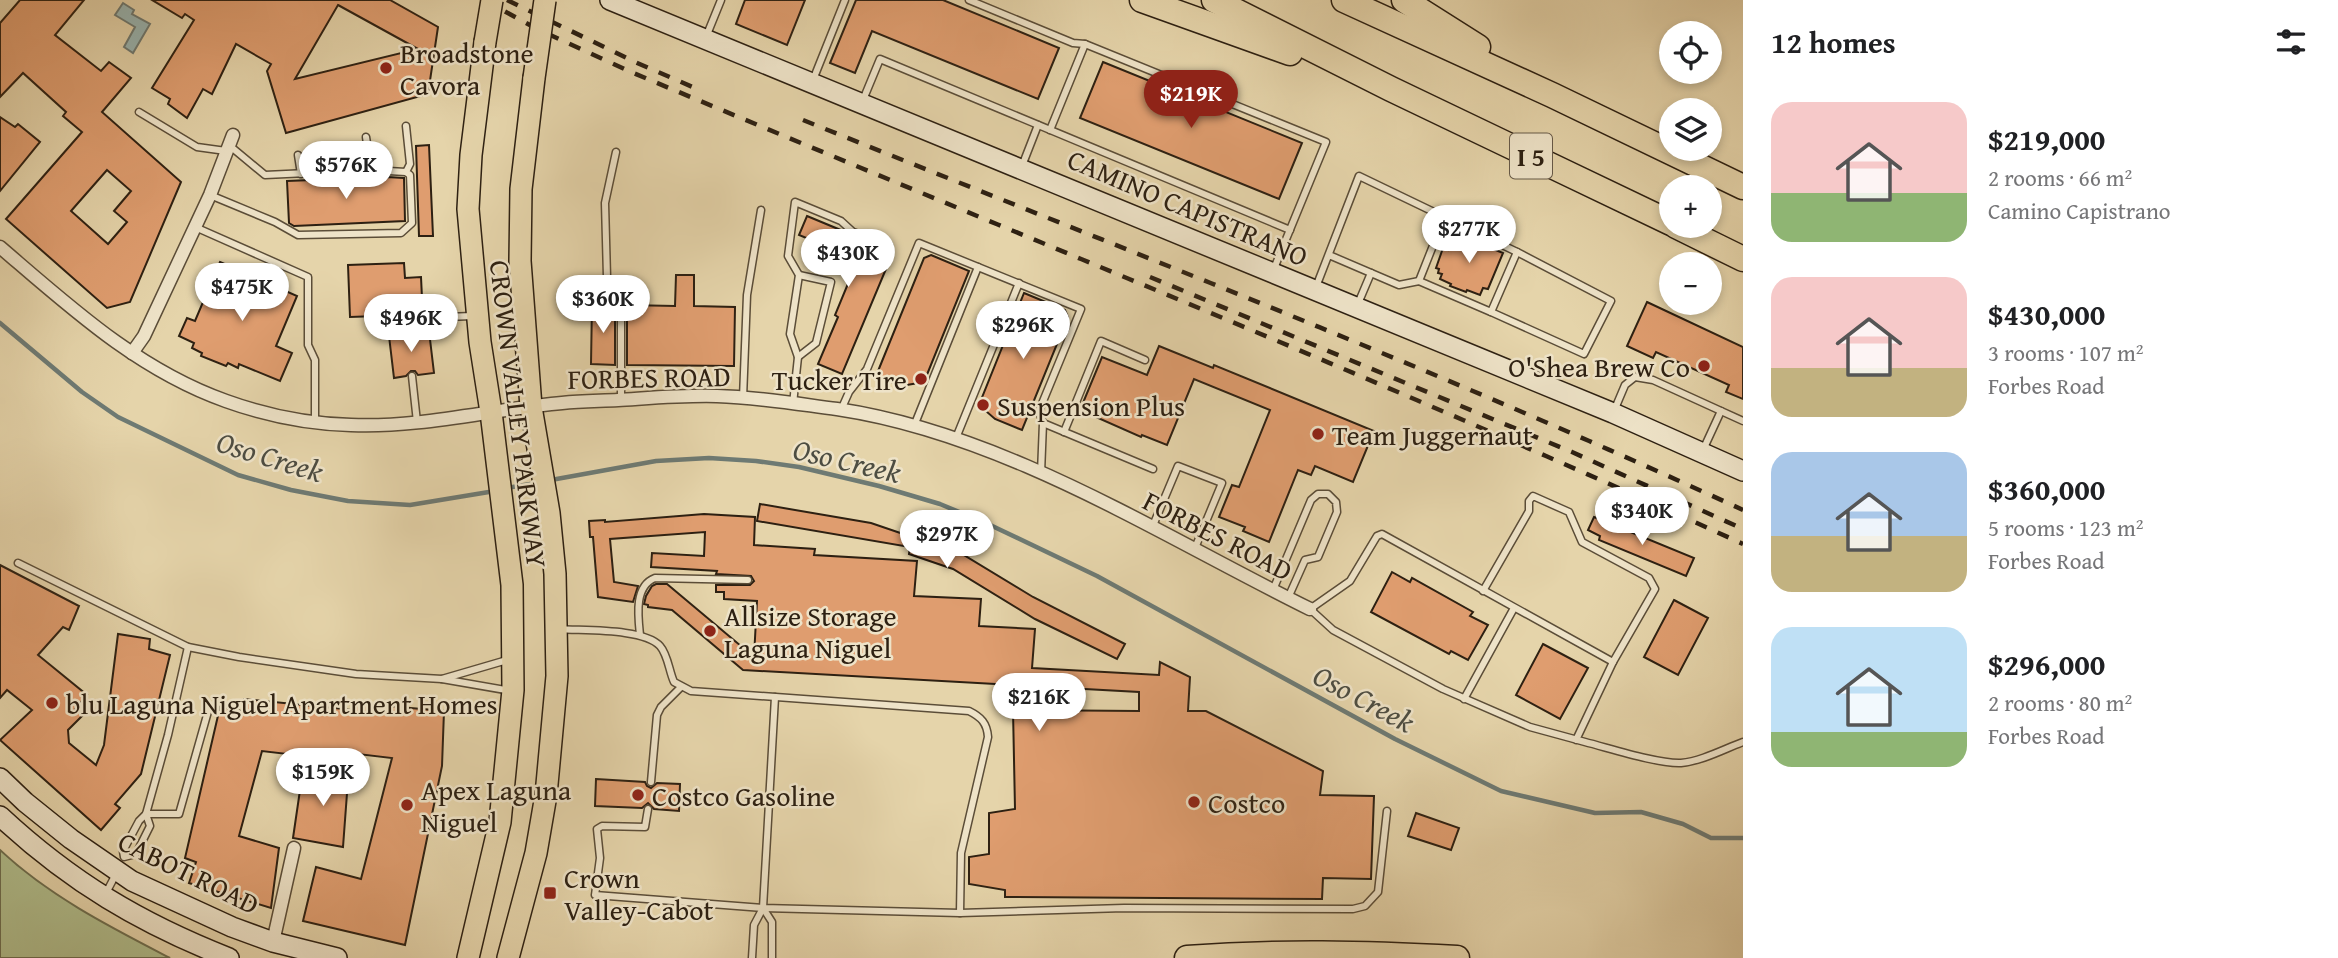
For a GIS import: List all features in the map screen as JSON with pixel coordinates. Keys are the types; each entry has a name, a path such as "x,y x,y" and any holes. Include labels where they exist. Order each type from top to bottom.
{"highway":[{"path":"1142,0 1391,89"},
{"name":"I 5","path":"1213,0 1659,217"},
{"name":"I 5","path":"1344,0 1552,95 1743,187"},
{"path":"1404,0 1552,95"},
{"path":"1700,238 1743,259"},
{"path":"1187,958 1261,953 1457,958"}],"main road":[{"name":"CROWN VALLEY PARKWAY","path":"468,958 500,822 513,692 512,585 477,315 468,209 471,155 492,0"},
{"name":"CROWN VALLEY PARKWAY","path":"508,958 536,853 546,795 557,676 555,574 549,513 531,407 520,261 521,189 545,0"}],"street":[{"name":"CAMINO CAPISTRANO","path":"610,0 631,4 705,39 1613,413 1743,471"},
{"path":"132,354 144,336 210,195 230,144"},
{"name":"FORBES ROAD","path":"0,247 82,317 132,354 185,383 248,408 315,422 351,425 417,422 563,402 653,397 718,396 841,410 914,426 1041,474 1310,609"},
{"name":"CABOT ROAD","path":"0,778 71,839 121,864 132,881 232,927 273,942 337,958"},
{"name":"CABOT ROAD","path":"0,816 64,869 125,911 181,939 229,958"},
{"path":"273,942 294,848"}],"lane":[{"path":"705,39 721,0"},
{"path":"812,83 845,0"},
{"path":"968,0 1073,43 1085,44 1326,142 1272,272"},
{"path":"1050,130 1085,44"},
{"path":"862,103 880,59 1290,230"},
{"path":"139,112 197,147 230,144 265,175 371,170 406,172 410,175 412,223 401,233 298,235 275,222 210,195"},
{"path":"1021,168 1038,125"},
{"path":"406,126 410,164 406,172"},
{"path":"366,136 371,170"},
{"path":"326,148 330,173"},
{"path":"616,152 605,202 607,277 621,288 621,400"},
{"path":"298,155 301,174"},
{"path":"1314,291 1359,176 1517,252 1611,301 1584,354 1419,281 1399,285 1329,255"},
{"path":"793,404 798,357 790,334 799,275 788,256 795,202 841,220 853,232 889,245"},
{"path":"743,398 747,295 761,210"},
{"path":"1419,281 1444,218"},
{"path":"195,227 308,277 308,345 315,360 315,422"},
{"path":"841,410 849,392 867,369 919,243 1081,309 1039,411 1043,423 1041,474"},
{"path":"1491,312 1517,252"},
{"path":"914,426 978,267"},
{"path":"1356,308 1371,274"},
{"path":"798,357 816,342 831,282 799,275"},
{"path":"956,440 1019,283"},
{"path":"412,333 421,318 477,315"},
{"path":"1064,432 1101,341 1145,359"},
{"path":"412,376 417,422"},
{"path":"1613,413 1625,385 1635,377 1653,380 1743,421"},
{"path":"1702,451 1721,411"},
{"path":"1043,423 1153,469"},
{"path":"1152,528 1178,466 1223,483 1194,550"},
{"path":"1273,590 1311,500 1318,494 1328,494 1336,502 1337,512 1318,557 1305,560 1288,598"},
{"path":"1483,591 1530,511 1529,501 1533,496 1569,512 1582,542 1648,578 1655,589 1613,662 1576,740"},
{"path":"1613,662 1382,534 1377,536 1350,581 1310,609 1334,630 1464,699 1530,727 1661,761 1680,763 1743,742"},
{"path":"18,563 188,647 356,674 442,679 513,692"},
{"path":"640,635 639,604 641,589 647,581 654,578 748,580"},
{"path":"1464,699 1514,608"},
{"path":"557,629 640,635 653,640 661,647 674,682 691,691 969,711 983,721 988,737 961,853 960,913"},
{"path":"104,897 121,864 123,851 139,821 146,814 188,647"},
{"path":"442,679 513,657"},
{"path":"651,782 657,715 681,687"},
{"path":"752,958 754,925 763,908 775,697"},
{"path":"146,814 179,814 209,708"},
{"path":"648,808 645,827 599,827 596,833 600,858 595,895 763,908 960,913 1124,908 1353,909 1365,906 1378,892 1387,811"},
{"path":"121,864 136,854 150,826 146,814"},
{"path":"763,908 772,922 772,958"}],"green space":[{"path":"0,850 60,896 170,958 0,958"}],"water":[{"path":"123,3 134,10 132,14 150,24 133,53 124,47 135,27 115,15"}],"building":[{"path":"20,0 84,0 55,35 101,71 109,62 131,78 102,112 181,182 130,302 107,308 6,219 82,132 63,116 66,112 23,73 0,97 0,23","holes":["107,170 131,191 114,211 127,222 108,244 71,211"]},
{"name":"Broadstone Cavora","path":"152,0 390,0 438,27 428,94 286,133 267,71 271,64 236,44 212,94 203,89 187,118 168,104 170,99 152,88 194,20 185,14 182,18","holes":["338,5 418,49 295,79"]},
{"path":"745,0 805,0 787,45 736,24"},
{"path":"856,0 943,0 1059,48 1038,99 872,31 855,73 830,63"},
{"path":"1103,62 1302,143 1279,199 1080,118"},
{"path":"0,117 15,127 18,124 40,142 0,191"},
{"path":"429,145 433,236 419,236 416,146"},
{"path":"404,178 405,221 294,226 289,223 287,181"},
{"path":"807,216 843,231 846,233 844,237 891,257 842,374 818,364 852,274 832,266 838,251 799,235"},
{"path":"1459,232 1503,253 1488,289 1483,288 1480,295 1450,286 1451,284 1440,279 1442,274 1438,273 1439,269 1436,268 1443,248 1453,248"},
{"path":"931,255 969,271 924,382 901,386 876,376 924,258"},
{"path":"220,262 297,296 276,346 292,353 280,381 239,364 238,368 228,363 226,366 201,356 202,353 192,348 194,343 179,336 187,318 195,321"},
{"path":"404,263 405,278 421,277 422,298 416,298 416,307 401,312 389,326 378,316 350,317 348,265"},
{"path":"676,275 694,275 694,306 735,307 734,366 627,365 627,305 675,306"},
{"path":"1024,293 1065,310 1068,317 1022,430 995,419 979,405"},
{"path":"1647,302 1659,308 1659,315 1675,315 1743,347 1743,399 1726,392 1729,385 1656,352 1653,358 1627,346"},
{"path":"592,304 615,305 615,365 591,364"},
{"path":"429,331 434,373 418,375 411,371 406,376 394,378 389,336 406,334 413,339 419,332"},
{"path":"1159,346 1213,368 1214,365 1374,431 1353,482 1315,466 1311,475 1298,470 1269,542 1243,531 1245,527 1219,517 1232,485 1239,487 1270,410 1194,379 1167,445 1142,435 1141,437 1080,410 1102,357 1147,375"},
{"name":"Allsize Storage Laguna Niguel","path":"760,504 871,523 962,554 1033,597 1125,644 1117,659 1035,619 953,569 909,554 910,547 757,521"},
{"path":"704,514 755,517 754,545 815,549 814,555 917,561 914,596 981,599 979,626 1035,629 1032,668 1159,675 1160,662 1190,677 1188,711 1206,711 1323,771 1320,795 1374,796 1371,879 1323,878 1322,899 1005,897 1005,890 969,884 969,857 989,854 989,813 1015,809 1013,710 1139,711 1139,692 743,670 672,610 644,604 652,586 667,584 754,657 757,601 724,599 724,592 716,592 716,585 750,585 754,581 751,576 651,567 652,553 704,556 705,532 610,539 614,582 638,586 633,602 598,597 589,521"},
{"path":"1594,517 1694,558 1686,576 1599,540 1600,536 1588,530"},
{"name":"blu Laguna Niguel Apartment Homes","path":"0,565 79,606 69,630 63,627 38,655 87,695 75,709 83,715 68,730 69,743 96,765 104,745 118,634 150,639 149,649 170,655 141,774 115,804 120,808 101,830 0,740 32,710 7,690 0,698"},
{"path":"1392,572 1410,582 1412,578 1473,612 1470,616 1488,625 1468,660 1451,651 1449,654 1371,612"},
{"path":"1674,600 1708,618 1678,675 1644,657"},
{"path":"1543,644 1588,668 1560,719 1516,695"},
{"name":"Apex Laguna Niguel","path":"244,699 353,710 354,703 444,711 442,766 405,945 303,921 316,867 361,879 392,758 350,753 343,847 293,838 305,756 262,751 239,836 279,848 271,908 189,883 196,862 185,858 220,707 242,711"},
{"name":"Costco Gasoline","path":"596,779 645,782 651,788 657,783 680,784 679,811 654,809 648,803 642,808 595,806"},
{"path":"1416,813 1459,828 1451,850 1408,836"}],"waterway":[{"name":"Oso Creek","path":"0,323 82,392 118,417 238,475 291,490 348,501 410,505 495,491"},
{"name":"Oso Creek","path":"551,480 656,461 709,458 799,467 940,504 1097,576 1395,739 1501,791 1595,813 1641,812 1683,824 1711,838 1743,838"},
{"name":"Oso Creek","path":"507,488 536,483"}],"railway":[{"path":"484,0 537,29 631,72 1328,362 1743,544"},
{"path":"507,0 695,88"},
{"path":"803,120 1393,358 1743,510"},
{"path":"1150,277 1572,452 1743,529"}],"place":[{"name":"Broadstone Cavora","path":"386,68"},
{"name":"O'Shea Brew Co","path":"1704,366"},
{"name":"Tucker Tire","path":"921,379"},
{"name":"Suspension Plus","path":"983,405"},
{"name":"Team Juggernaut","path":"1318,434"},
{"name":"Allsize Storage Laguna Niguel","path":"710,631"},
{"name":"blu Laguna Niguel Apartment Homes","path":"52,703"},
{"name":"Costco Gasoline","path":"638,795"},
{"name":"Costco","path":"1194,802"},
{"name":"Apex Laguna Niguel","path":"407,805"},
{"name":"Crown Valley-Cabot","path":"550,893"}]}
